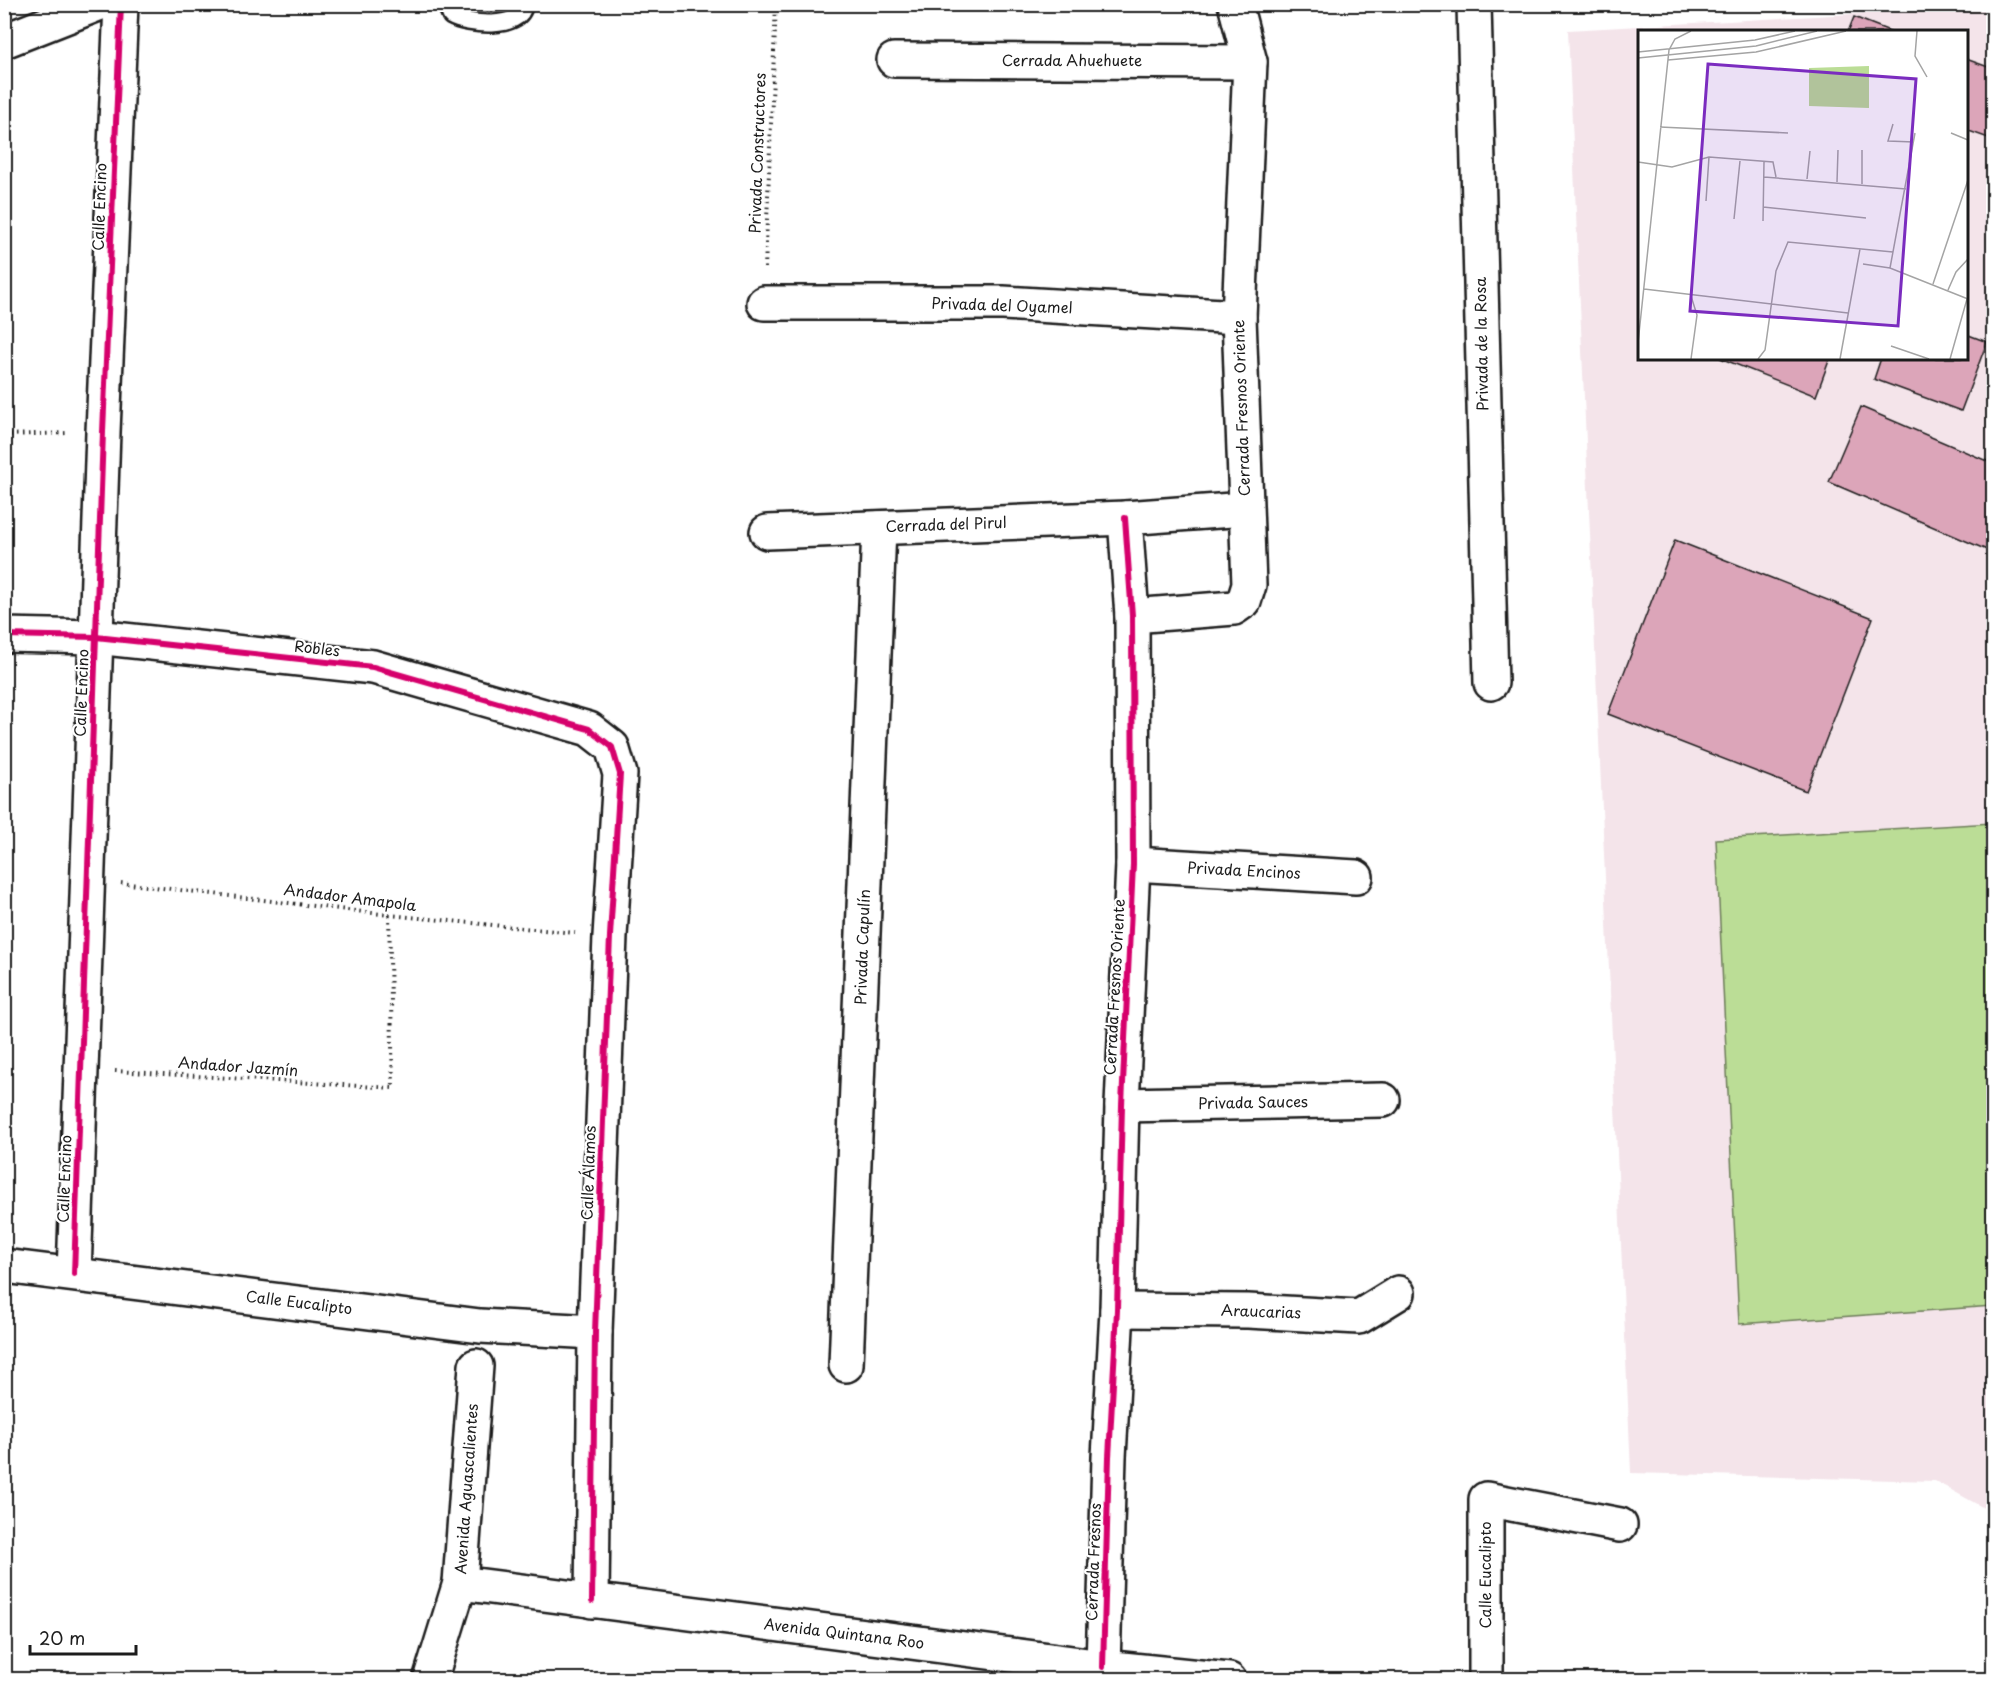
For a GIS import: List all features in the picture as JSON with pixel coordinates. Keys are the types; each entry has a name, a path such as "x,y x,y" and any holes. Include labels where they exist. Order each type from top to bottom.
{"street":[{"path":"4,41 99,4"},
{"name":"Calle Encino","path":"74,1274 103,432 121,4"},
{"name":"Cerrada Fresnos Oriente","path":"1109,1457 1118,1310 1122,1106 1133,864 1132,616 1125,518 1245,509 1239,317 1250,62 1235,4"},
{"name":"Privada de la Rosa","path":"1474,4 1491,683"},
{"name":"Cerrada Ahuehuete","path":"894,60 1250,62"},
{"name":"Privada del Oyamel","path":"764,303 1003,303 1239,317"},
{"path":"1132,616 1234,608 1244,601 1249,585 1245,509"},
{"name":"Cerrada del Pirul","path":"767,532 1125,518"},
{"name":"Privada Capulín","path":"846,1365 879,528"},
{"name":"Robles","path":"4,635 96,637 373,667 589,729 612,747"},
{"name":"Calle Álamos","path":"592,1601 595,1332 610,936 620,774 612,747"},
{"name":"Privada Encinos","path":"1133,864 1356,877"},
{"name":"Privada Sauces","path":"1122,1106 1383,1100"},
{"name":"Calle Eucalipto","path":"4,1266 480,1326 595,1332"},
{"name":"Araucarias","path":"1118,1310 1248,1311 1359,1317 1398,1293"},
{"name":"Avenida Aguascalientes","path":"430,1680 460,1583 476,1366"},
{"name":"Cerrada Fresnos","path":"1103,1667 1109,1457"},
{"name":"Calle Eucalipto","path":"1486,1680 1486,1499 1620,1525"},
{"name":"Avenida Quintana Roo","path":"460,1583 1103,1667 1229,1680"}],"lane":[{"path":"446,4 451,16 462,22 501,23 515,20 524,9 524,4"}],"path":[{"path":"4,435 103,432"}],"shaded area":[{"path":"1993,6 1993,1513 1935,1481 1631,1473 1568,30"}],"green space":[{"path":"1993,823 1993,1306 1739,1324 1716,839"}],"building":[{"path":"1854,17 1887,30 1849,30"},
{"path":"1968,60 1994,69 1994,140 1968,131"},
{"path":"1968,335 1987,342 1961,411 1874,379 1880,360 1968,360"},
{"path":"1725,360 1829,360 1816,396"},
{"path":"1861,407 1994,464 1994,553 1829,482"},
{"path":"1675,540 1873,618 1806,791 1608,714"}],"cycle path":[{"path":"74,1274 103,432 121,4"},
{"path":"1103,1667 1109,1457 1117,1310 1122,1105 1133,864 1132,616 1125,518"},
{"path":"4,635 96,637 373,667 589,729 612,747 620,774 610,936 595,1332 592,1601"}]}
